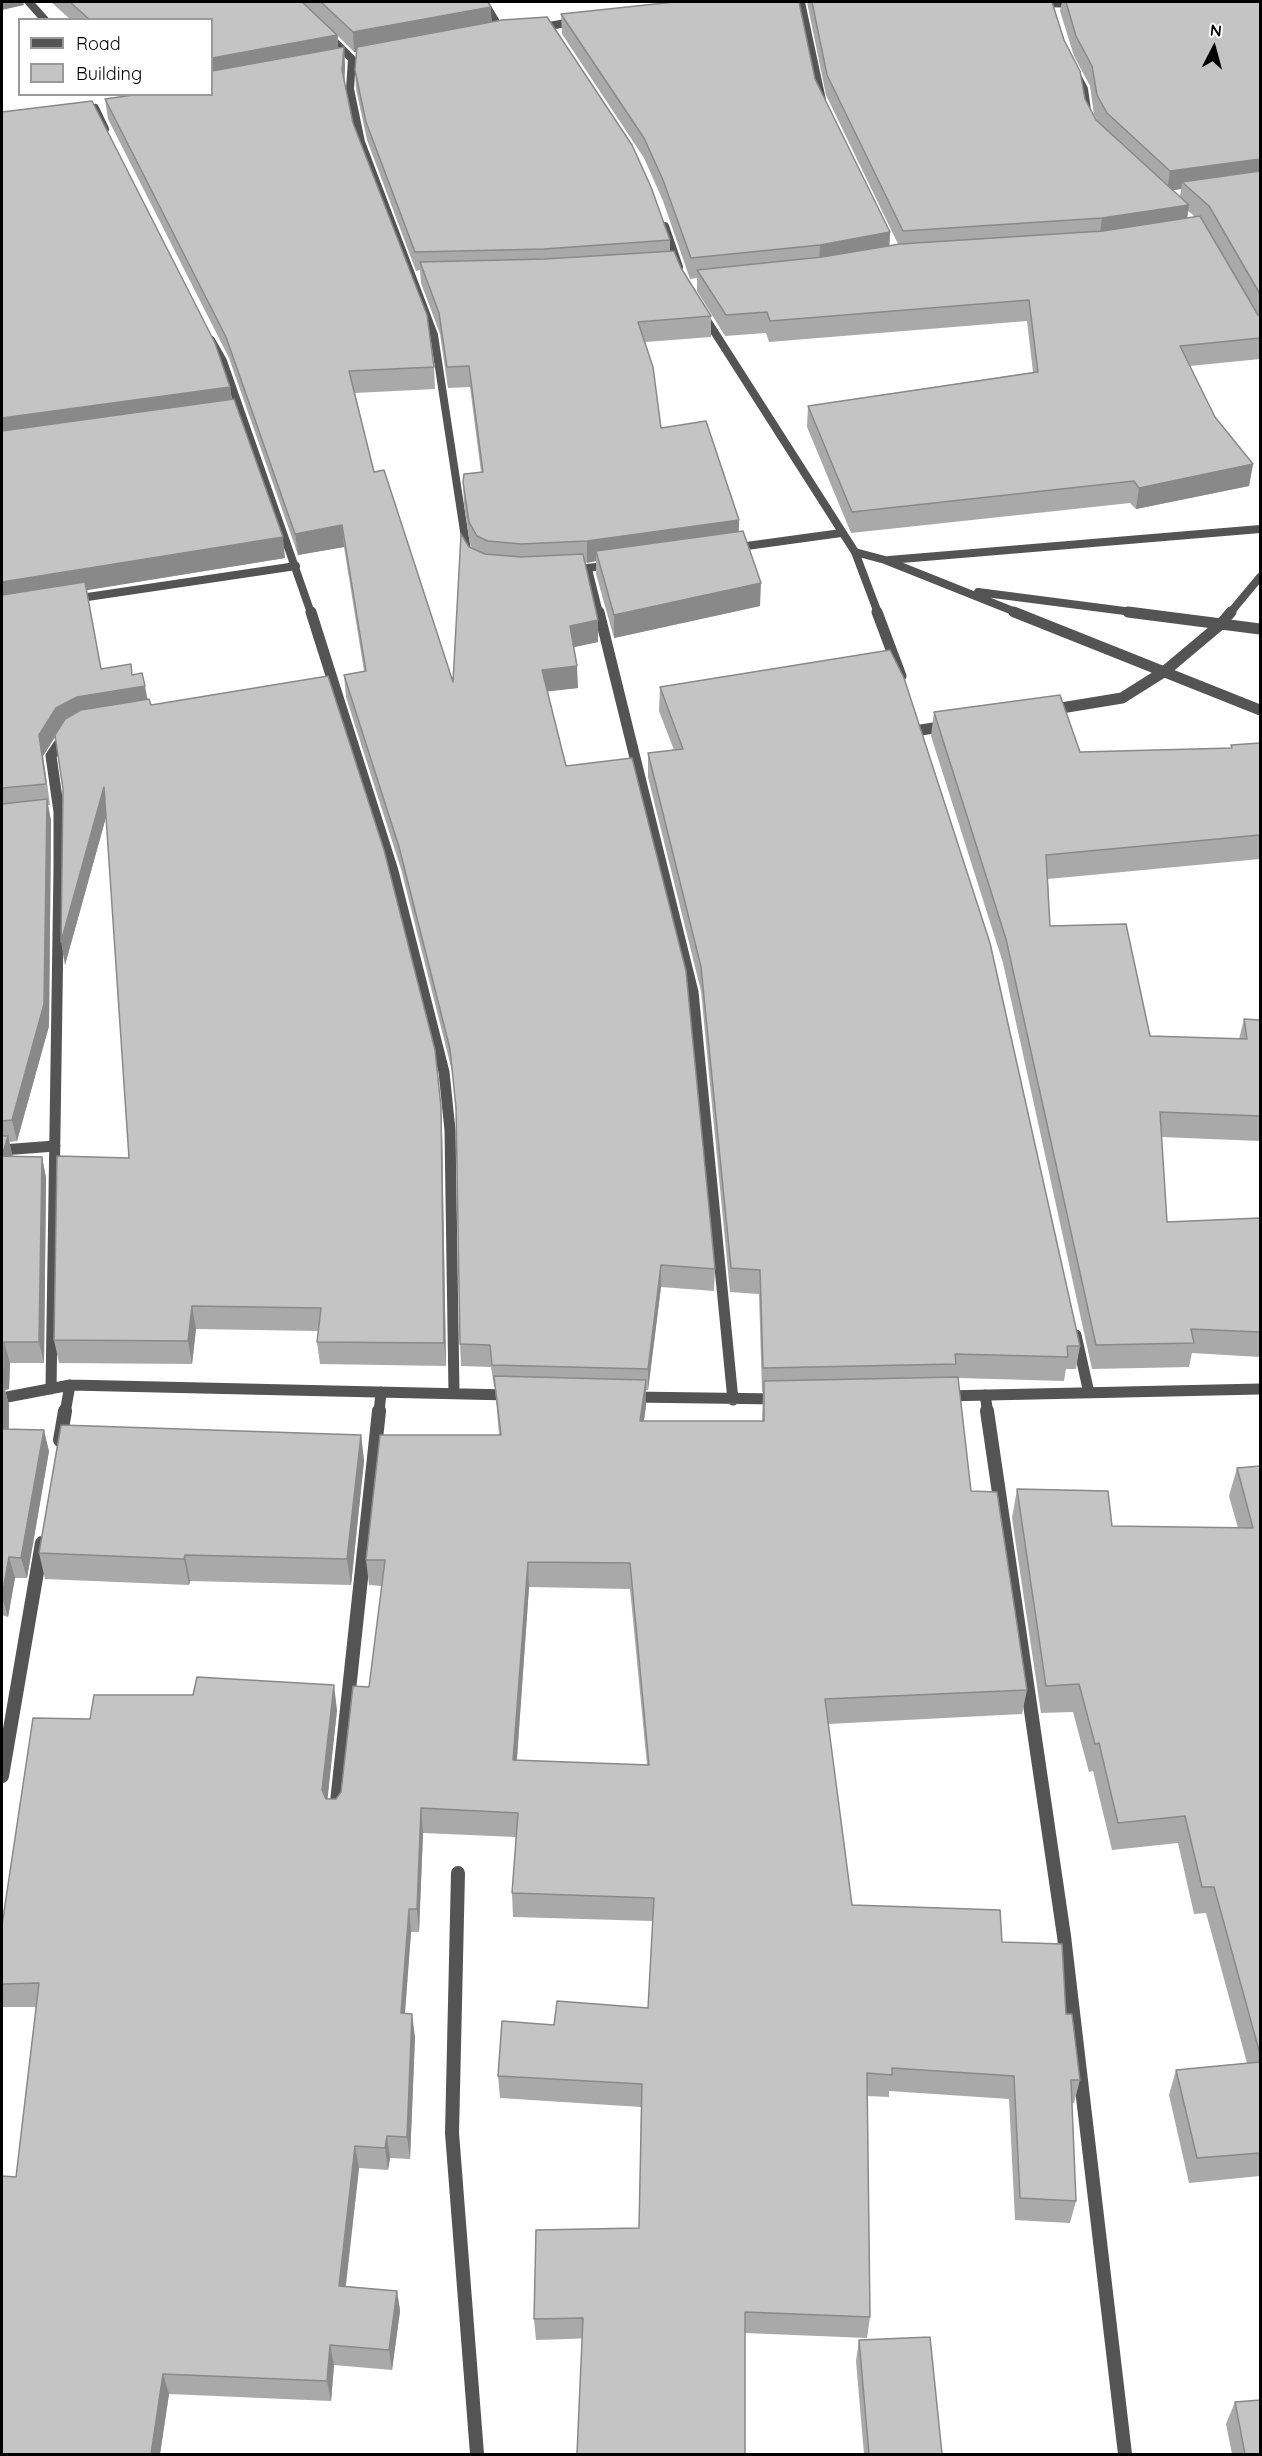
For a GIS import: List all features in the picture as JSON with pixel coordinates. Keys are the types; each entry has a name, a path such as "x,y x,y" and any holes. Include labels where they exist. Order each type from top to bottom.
{"street":[{"path":"29,2 43,18"},
{"path":"484,2 501,33"},
{"path":"801,2 820,97 825,106"},
{"path":"1009,2 1083,4"},
{"path":"1052,4 1055,15"},
{"path":"530,28 590,19"},
{"path":"319,26 352,59 350,89 361,142 434,334 464,546 473,563"},
{"path":"549,26 556,36"},
{"path":"491,34 511,31"},
{"path":"341,61 363,57"},
{"path":"1073,69 1084,89 1088,117 1094,127"},
{"path":"84,110 100,107 111,140"},
{"path":"660,213 672,265 682,276"},
{"path":"412,277 423,277"},
{"path":"697,304 855,552 904,686"},
{"path":"206,331 223,361 296,566 328,686 393,871 444,1072 450,1131 454,1393"},
{"path":"229,415 241,413"},
{"path":"885,560 1260,529"},
{"path":"726,549 841,533"},
{"path":"855,552 885,560 1260,710"},
{"path":"566,570 622,564"},
{"path":"60,602 296,566"},
{"path":"588,569 693,992 733,1400"},
{"path":"1039,711 1122,698 1165,671 1221,624 1260,576"},
{"path":"958,590 1260,629"},
{"path":"917,719 924,741"},
{"path":"921,730 957,725"},
{"path":"51,1389 55,1146 51,756 64,736 73,731"},
{"path":"2,1150 55,1146"},
{"path":"1073,1324 1089,1393"},
{"path":"2,1398 70,1385 524,1395"},
{"path":"58,1454 70,1385"},
{"path":"925,1396 1260,1389"},
{"path":"335,1815 381,1392"},
{"path":"984,1395 1064,1936 1125,2454"},
{"path":"617,1397 793,1399"},
{"path":"2,1776 44,1535"},
{"path":"458,1873 452,2133 477,2454"}],"building":[{"path":"70,2 302,2 337,35 213,58 213,18 88,18"},
{"path":"321,2 488,2 491,7 353,32"},
{"path":"674,2 799,2 815,79 890,232 820,245 691,258 663,180 644,138 561,14"},
{"path":"812,2 1052,2 1064,40 1080,71 1085,99 1096,120 1189,205 1102,218 903,231 827,75"},
{"path":"1066,2 1260,2 1260,159 1170,171 1107,113 1097,95 1092,66 1076,36"},
{"path":"547,17 632,145 651,187 670,240 544,249 415,252 366,122 355,70 357,47 502,20"},
{"path":"344,47 342,70 353,123 427,315 434,367 349,371 374,472 384,470 453,682 461,534 469,547 485,554 521,557 583,554 598,620 570,626 577,666 542,670 566,766 632,758 686,971 715,1269 661,1265 648,1369 492,1365 490,1345 460,1344 456,1108 450,1049 399,847 344,675 366,671 342,525 295,534 226,337 105,99 126,96 213,96 213,71"},
{"path":"92,101 215,343 230,387 2,418 2,112"},
{"path":"1260,171 1260,294 1209,206 1182,182"},
{"path":"1200,216 1260,316 1260,338 1180,346 1215,417 1253,464 1139,488 1134,481 852,512 808,406 1038,372 1029,300 770,321 767,312 726,315 697,270 822,257 900,244 1103,231"},
{"path":"674,251 681,268 711,316 638,322 653,367 661,428 706,421 739,520 587,541 521,544 488,541 477,536 469,522 463,482 464,474 483,472 469,366 447,367 439,313 420,262 545,259"},
{"path":"234,399 283,537 2,582 2,431"},
{"path":"743,531 761,583 614,615 596,551"},
{"path":"85,582 101,669 131,664 132,675 142,673 145,686 77,697 56,708 39,735 46,784 2,788 2,595"},
{"path":"890,650 904,678 990,943 1080,1346 1067,1346 1068,1357 955,1354 956,1364 763,1368 760,1270 731,1268 701,967 648,753 683,749 660,687"},
{"path":"328,676 384,850 435,1050 441,1107 444,1343 317,1342 321,1308 192,1306 188,1341 54,1340 57,1156 129,1158 104,787 61,942 63,789 55,735 65,719 81,710 149,699 151,705"},
{"path":"1060,695 1080,752 1232,748 1231,745 1260,743 1260,835 1046,855 1050,926 1126,924 1150,1036 1247,1039 1244,1019 1260,1020 1260,1116 1160,1112 1167,1222 1260,1218 1260,1332 1191,1329 1194,1343 1096,1345 1006,939 934,712"},
{"path":"47,799 44,1004 12,1120 2,1121 2,804"},
{"path":"2,1136 8,1136 2,1156"},
{"path":"2,1156 42,1157 39,1342 4,1342 4,1368 2,1368"},
{"path":"494,1376 646,1380 640,1421 764,1421 764,1381 958,1377 971,1491 997,1492 1027,1690 825,1699 852,1905 1000,1910 1002,1942 1062,1944 1066,2014 1072,2014 1080,2080 1071,2080 1076,2201 1020,2198 1014,2076 892,2068 892,2075 867,2073 870,2317 745,2312 745,2454 577,2454 583,2318 534,2319 536,2230 639,2228 642,2084 498,2076 502,2021 554,2025 557,2001 648,2008 654,1898 512,1893 518,1813 421,1808 417,1909 409,1909 401,2013 412,2014 407,2137 387,2136 385,2148 355,2146 339,2286 397,2291 389,2350 330,2345 327,2381 163,2374 151,2454 2,2454 2,2176 16,2177 39,1983 2,1984 2,1925 33,1718 90,1719 94,1695 193,1695 197,1677 334,1685 322,1790 326,1799 336,1799 341,1792 353,1686 369,1687 385,1560 366,1560 380,1435 501,1435","holes":["528,1562 630,1563 649,1765 513,1760"]},
{"path":"2,1384 4,1384 3,1429 44,1430 21,1558 9,1557 2,1596"},
{"path":"61,1425 361,1435 347,1559 185,1555 184,1559 39,1553"},
{"path":"1260,1466 1260,2054 1214,1887 1202,1887 1185,1816 1118,1823 1099,1743 1095,1744 1079,1684 1046,1686 1017,1489 1108,1491 1112,1526 1253,1528 1237,1468"},
{"path":"1260,2062 1260,2153 1197,2158 1176,2070"},
{"path":"930,2337 942,2454 869,2454 859,2340"},
{"path":"1260,2400 1260,2454 1245,2454 1235,2402"}]}
